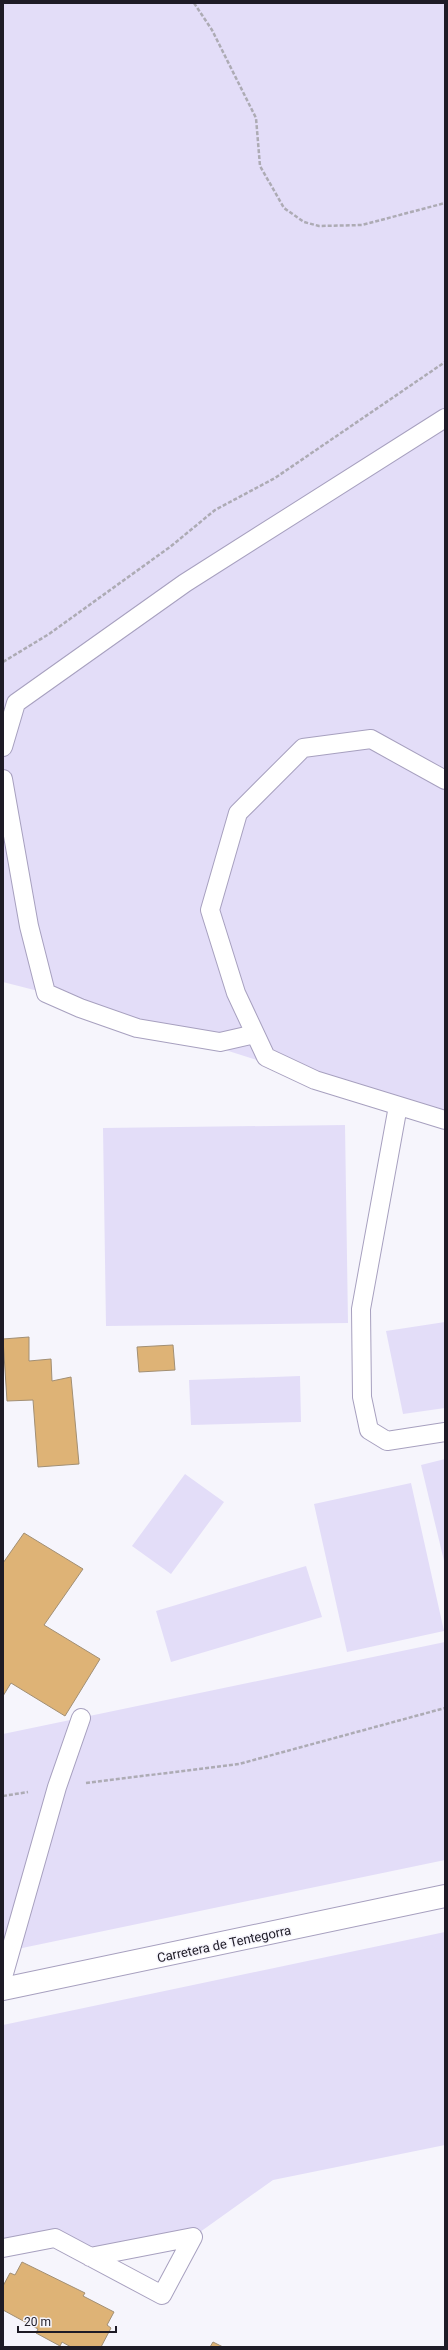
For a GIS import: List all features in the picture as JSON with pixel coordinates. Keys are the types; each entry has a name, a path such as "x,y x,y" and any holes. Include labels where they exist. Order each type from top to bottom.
{"main road":[{"name":"Carretera de Tentegorra","path":"3,1989 445,1896"}],"lane":[{"path":"3,747 16,703 185,583 445,418"},
{"path":"445,780 371,739 303,748 238,814 210,910 236,993 266,1057 315,1080 445,1120"},
{"path":"3,779 29,926 46,993 80,1008 137,1028 220,1042 255,1034"},
{"path":"398,1106 361,1309 362,1397 369,1430 387,1441 445,1432"},
{"path":"3,1977 57,1787 81,1718"},
{"path":"3,2248 55,2238 90,2257 162,2295 193,2237 90,2257"}],"path":[{"path":"194,3 212,30 256,118 260,166 284,208 304,222 319,226 362,225 445,203"},
{"path":"3,662 56,629 170,547 215,510 274,478 445,362"},
{"path":"3,1796 57,1787 239,1764 445,1708"}],"shaded area":[{"path":"3,3 445,3 445,1120 46,993 3,982"},
{"path":"345,1125 348,1323 106,1326 103,1128"},
{"path":"445,1322 445,1408 403,1414 386,1331"},
{"path":"300,1376 301,1422 191,1425 189,1380"},
{"path":"445,1459 445,1565 421,1465"},
{"path":"185,1474 224,1502 171,1574 132,1546"},
{"path":"411,1483 444,1631 347,1652 314,1504"},
{"path":"306,1566 322,1617 171,1662 156,1611"},
{"path":"445,1642 445,1860 3,1952 3,1734"},
{"path":"445,1932 445,2145 273,2180 193,2237 90,2257 55,2238 3,2248 3,2025"}],"building":[{"path":"29,1337 29,1361 51,1359 52,1381 71,1377 79,1464 38,1467 33,1400 7,1401 3,1339"},
{"path":"173,1345 175,1370 139,1372 137,1347"},
{"path":"24,1533 83,1569 44,1625 100,1659 65,1716 11,1683 3,1696 3,1563"},
{"path":"22,2262 85,2293 83,2296 114,2312 107,2325 111,2328 101,2347 71,2347 62,2342 60,2346 36,2333 38,2329 3,2310 3,2286 10,2273 15,2275"},
{"path":"213,2342 223,2347 210,2347"}]}
